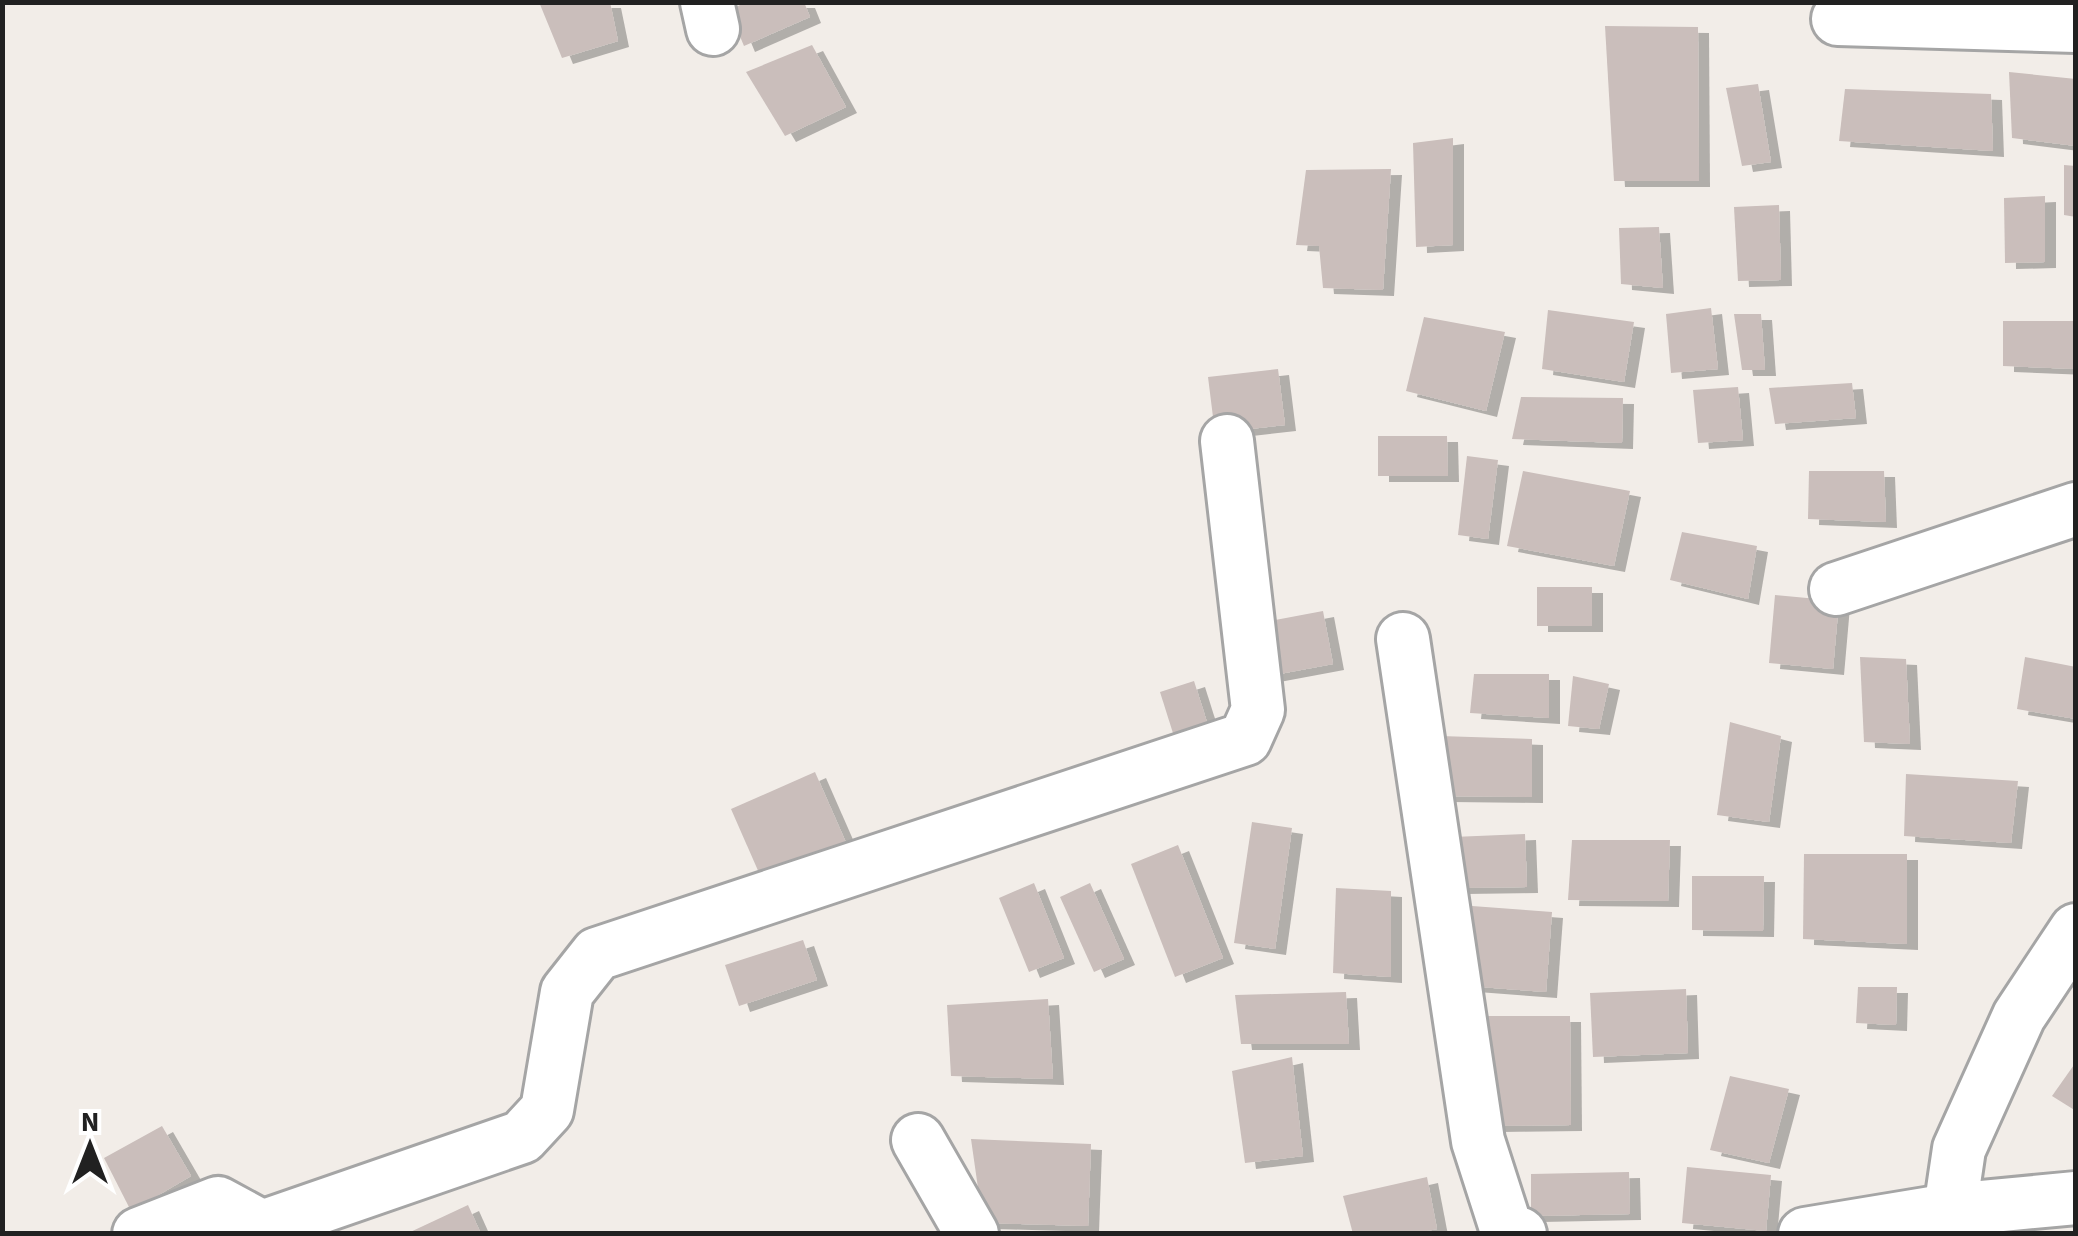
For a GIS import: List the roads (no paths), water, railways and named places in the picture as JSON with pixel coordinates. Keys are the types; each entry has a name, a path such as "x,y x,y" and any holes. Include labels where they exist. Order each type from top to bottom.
{"street":[{"path":"1838,19 2076,26"},
{"path":"139,1234 218,1203 263,1230 522,1137 547,1110 568,992 596,954 1245,739 1258,710 1227,441"},
{"path":"1836,588 2076,509"},
{"path":"1402,639 1478,1141 1506,1228 1520,1234"},
{"path":"1950,1210 1959,1149 2019,1016 2076,930"},
{"path":"2019,1016 2076,994"},
{"path":"918,1140 972,1234"},
{"path":"1805,1234 1950,1210 2076,1198"}]}
